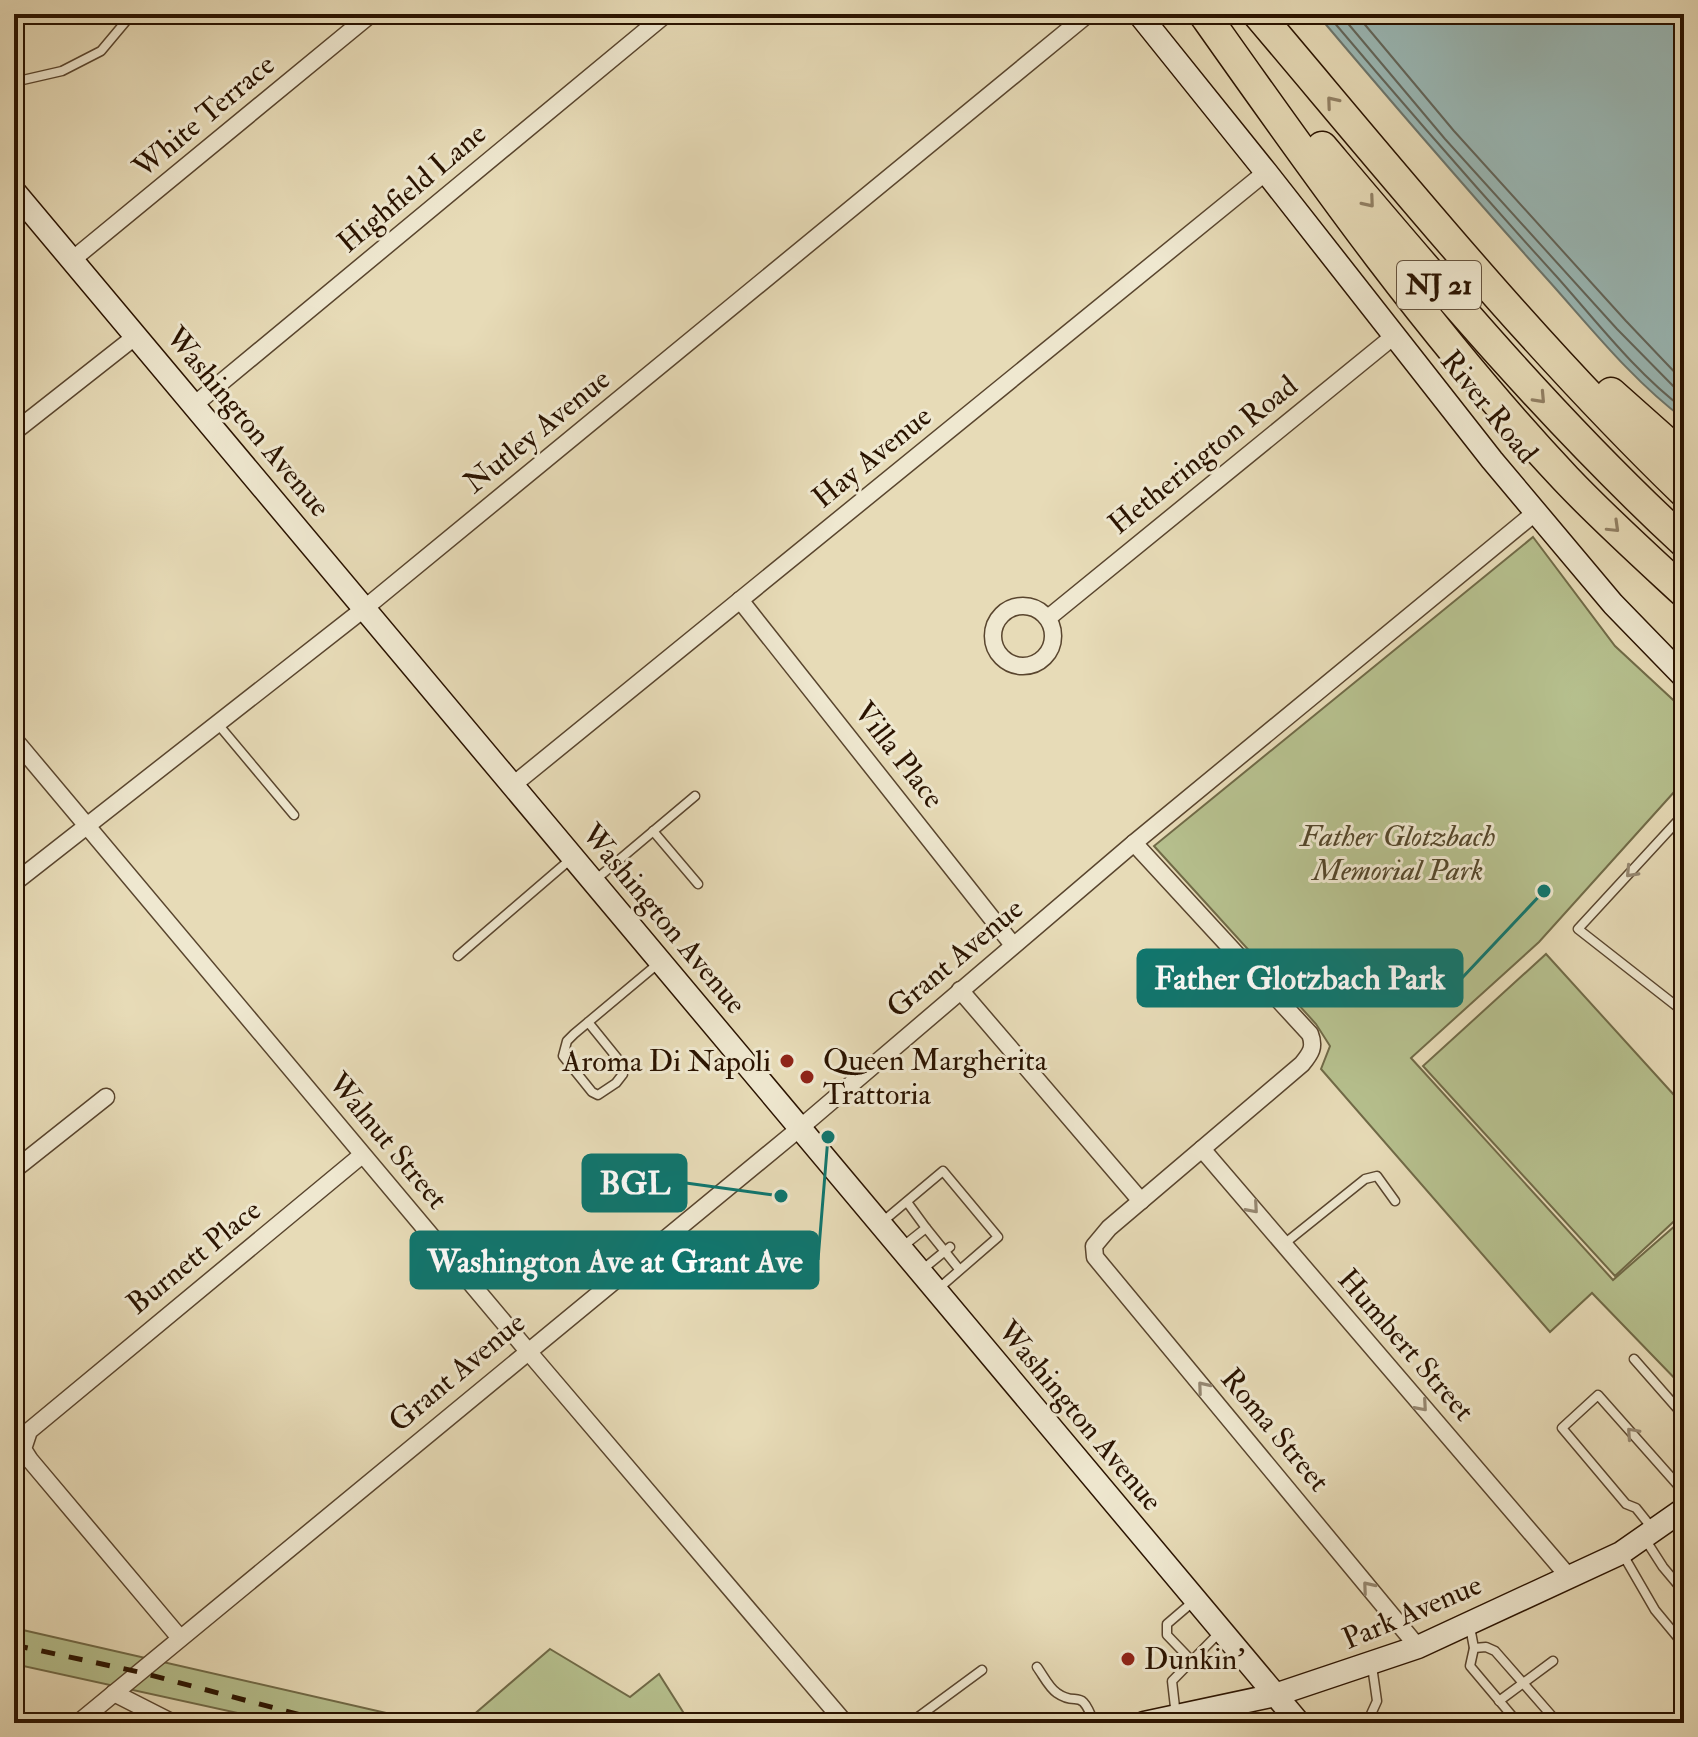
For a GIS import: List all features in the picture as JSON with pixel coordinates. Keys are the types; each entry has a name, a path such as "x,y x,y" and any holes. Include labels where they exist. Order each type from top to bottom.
{"highway":[{"path":"1204,14 1285,130 1394,274 1497,402 1576,490 1684,592"},
{"name":"NJ 21","path":"1210,14 1488,342 1571,432 1684,542"},
{"name":"NJ 21","path":"1258,14 1474,270 1598,407 1684,492"},
{"path":"1474,270 1684,458"}],"main road":[{"name":"River Road","path":"1139,14 1536,512 1623,615 1684,677"},
{"name":"Washington Avenue","path":"14,191 1299,1723"},
{"name":"Park Avenue","path":"1144,1723 1275,1695 1418,1647 1621,1553 1684,1509"}],"street":[{"name":"White Terrace","path":"72,260 371,14"},
{"name":"Highfield Lane","path":"194,405 666,14"},
{"name":"Nutley Avenue","path":"14,883 365,608 1088,14"},
{"name":"Hay Avenue","path":"513,785 1266,172"},
{"path":"14,432 136,336"},
{"name":"Hetherington Road","path":"1048,618 1394,336"},
{"name":"Grant Avenue","path":"78,1723 800,1128 1134,843 1536,512"},
{"name":"Villa Place","path":"740,600 1013,945"},
{"name":"Walnut Street","path":"14,739 362,1155 845,1723"},
{"path":"960,990 1141,1201 1302,1064 1313,1044 1310,1034 1134,843"},
{"path":"14,1170 106,1097"},
{"name":"Humbert Street","path":"1202,1149 1569,1577"},
{"name":"Burnett Place","path":"180,1638 30,1460 23,1449 29,1431 362,1155"},
{"name":"Roma Street","path":"1141,1201 1109,1228 1094,1246 1095,1257 1418,1647"},
{"path":"114,1693 173,1723"}],"lane":[{"path":"14,82 62,71 101,51 132,14"},
{"path":"217,723 294,815"},
{"path":"594,882 695,796"},
{"path":"1684,814 1578,929 1684,1012"},
{"path":"653,831 698,884"},
{"path":"458,956 573,857"},
{"path":"588,1022 622,1064 623,1074 598,1095 592,1092 563,1056 567,1041 588,1022 660,961"},
{"path":"880,1224 943,1171 979,1222 998,1237 936,1291"},
{"path":"1284,1245 1365,1179 1377,1176 1395,1201"},
{"path":"907,1202 926,1228 948,1250 959,1269"},
{"path":"900,1248 926,1228"},
{"path":"920,1272 948,1250"},
{"path":"1634,1359 1684,1416"},
{"path":"1684,1492 1598,1395 1562,1428 1626,1504 1636,1508 1663,1567 1684,1592"},
{"path":"1621,1553 1655,1610 1684,1645"},
{"path":"1192,1661 1167,1635 1167,1624 1195,1599"},
{"path":"1469,1623 1474,1648 1470,1666 1518,1723"},
{"path":"1176,1716 1172,1681 1221,1631"},
{"path":"1474,1648 1491,1648 1558,1723"},
{"path":"1499,1701 1553,1661"},
{"path":"1367,1723 1377,1701 1372,1664"},
{"path":"1037,1667 1055,1692 1078,1698 1088,1706 1094,1723"},
{"path":"910,1723 982,1670"}],"green space":[{"name":"Father Glotzbach Memorial Park","path":"1533,537 1615,646 1684,710 1684,781 1539,942 1411,1058 1613,1280 1684,1218 1684,1388 1592,1293 1550,1332 1321,1069 1330,1046 1316,1024 1154,846"},
{"path":"1546,954 1684,1106 1684,1212 1615,1276 1423,1066"},
{"path":"14,1628 430,1723 283,1723 14,1664"},
{"path":"550,1649 630,1697 659,1674 690,1723 464,1723"}],"water":[{"path":"1317,14 1684,14 1684,419 1647,388 1596,335"}],"railway":[{"path":"14,1645 139,1672 331,1723"}],"place":[{"name":"Father Glotzbach Park","path":"1544,891"},
{"name":"Aroma Di Napoli","path":"787,1061"},
{"name":"Queen Margherita Trattoria","path":"807,1077"},
{"name":"Washington Ave at Grant Ave","path":"828,1137"},
{"name":"BGL","path":"781,1196"},
{"name":"Dunkin'","path":"1128,1659"}]}
